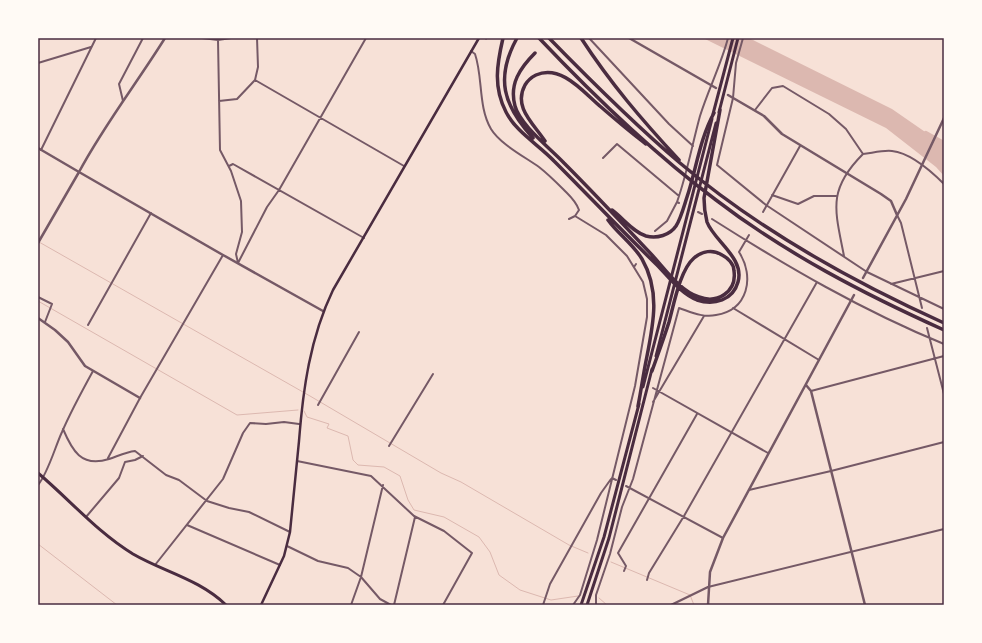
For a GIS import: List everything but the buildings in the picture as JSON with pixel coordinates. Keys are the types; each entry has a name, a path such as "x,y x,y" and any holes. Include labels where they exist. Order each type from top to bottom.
{"highway":[{"path":"503,38 497,67 497,82 500,98 506,112 516,126 543,149"},
{"path":"517,38 508,53 504,81 506,96 511,109 520,122 543,149 601,210 691,295 710,303 720,302 727,298 734,291 738,281 738,269 733,258 708,222 705,212 704,198 720,110"},
{"path":"539,38 603,103 667,160 718,202 792,251 826,271 868,294 944,330"},
{"path":"548,38 640,128 719,193 771,230 839,270 874,290 944,323"},
{"path":"581,38 604,74 628,104 682,163"},
{"path":"535,53 522,67 515,82 512,94 515,108 522,120 605,205 664,270"},
{"path":"548,146 523,111 521,92 527,82 540,74 550,73 569,80 636,137 667,160"},
{"path":"605,205 634,229 645,236 658,238 667,234 675,227 692,181 708,123 714,113"},
{"path":"601,210 642,259 654,291 655,309 652,333 638,406"},
{"path":"652,371 687,266 694,258 703,252 713,251 722,254 730,261 734,270 734,280 732,288 725,295 710,300 691,295"}],"main road":[{"path":"262,605 280,565 290,532 299,424 312,351 323,311 333,290 478,38"},
{"path":"581,605 604,537 733,38"},
{"path":"586,605 609,538 738,38"},
{"path":"38,473 85,518 113,541 154,566 203,587 226,605"}],"street":[{"path":"96,38 39,149 323,311"},
{"path":"123,101 119,84 144,38"},
{"path":"38,243 111,117 144,73 165,38"},
{"path":"202,38 218,40 231,38"},
{"path":"219,101 237,99 255,80 258,67 257,38"},
{"path":"238,263 267,207 279,190 366,38"},
{"path":"589,38 669,124 693,146"},
{"path":"629,38 716,88"},
{"path":"656,231 667,221 678,203 711,85 723,57 728,38"},
{"path":"743,38 736,63 733,98 717,165 766,205 867,272 944,309"},
{"path":"218,40 220,150 229,166 241,201 242,232 236,254 238,263"},
{"path":"38,63 91,47"},
{"path":"471,51 475,54 480,68 486,113 490,128 513,149 549,175 576,203 579,210 576,216 569,219"},
{"path":"255,80 405,166"},
{"path":"755,110 772,88 783,86 829,114 846,129 864,154"},
{"path":"728,95 764,116 782,134 800,146 847,173 891,202 901,223 922,308"},
{"path":"863,278 897,215 944,118"},
{"path":"603,158 617,144 679,196"},
{"path":"763,212 800,146"},
{"path":"844,256 836,209 836,196 847,173 864,154 891,150 904,154 922,164 944,184"},
{"path":"229,166 233,164 364,238"},
{"path":"772,195 798,204 814,196 836,196"},
{"path":"698,212 702,214"},
{"path":"88,325 151,213"},
{"path":"572,605 580,595 593,559 612,478 638,379 647,317 647,305 643,282 627,256 606,235 576,216"},
{"path":"712,219 746,241 851,301 944,344"},
{"path":"596,605 596,595 628,486 633,479 679,308 704,316 724,313 740,302 748,282 745,261 739,252 749,235"},
{"path":"108,459 140,398 223,255"},
{"path":"890,284 944,270"},
{"path":"647,580 649,573 684,516 730,432 817,282"},
{"path":"708,605 710,572 722,538 820,361 854,295"},
{"path":"38,297 52,304 45,322"},
{"path":"733,308 820,361"},
{"path":"653,402 660,393 704,316"},
{"path":"38,318 45,322 68,342 82,364 140,398"},
{"path":"927,328 944,394"},
{"path":"318,405 360,332"},
{"path":"811,391 944,356"},
{"path":"38,486 44,478 46,468 63,429 93,371"},
{"path":"390,446 433,374"},
{"path":"806,386 811,391 864,605"},
{"path":"652,388 768,453"},
{"path":"624,571 626,566 618,553 697,414"},
{"path":"154,566 223,479 243,433 250,423 266,424 284,422 299,424"},
{"path":"63,429 71,446 81,458 95,461 136,451 166,475 179,480 207,501 249,512 290,532"},
{"path":"748,490 831,471 944,442"},
{"path":"85,518 119,478 125,462 143,456"},
{"path":"297,462 371,476 415,517 444,531 472,553 443,605"},
{"path":"612,478 616,480"},
{"path":"543,605 550,584 601,493 612,478"},
{"path":"351,605 361,577 382,485"},
{"path":"628,486 722,538"},
{"path":"394,605 415,517"},
{"path":"188,525 280,565"},
{"path":"671,605 708,587 944,528"},
{"path":"287,546 318,561 348,568 361,577 380,599 391,605"}],"shaded area":[{"path":"703,38 748,38 892,109 944,145 944,176 936,167 886,128"}],"waterway":[{"path":"926,134 944,144"},
{"path":"39,242 310,396 441,473 461,482 569,545 588,553"},
{"path":"38,301 237,415 298,410"},
{"path":"304,411 307,417 329,424 327,428 348,436 353,460 358,465 384,467 400,476 408,500 414,510 444,517 479,537 490,552 499,575 520,590 551,600 578,596"},
{"path":"38,544 117,605"},
{"path":"611,562 690,595 694,605"},
{"path":"599,598 607,605"}]}
